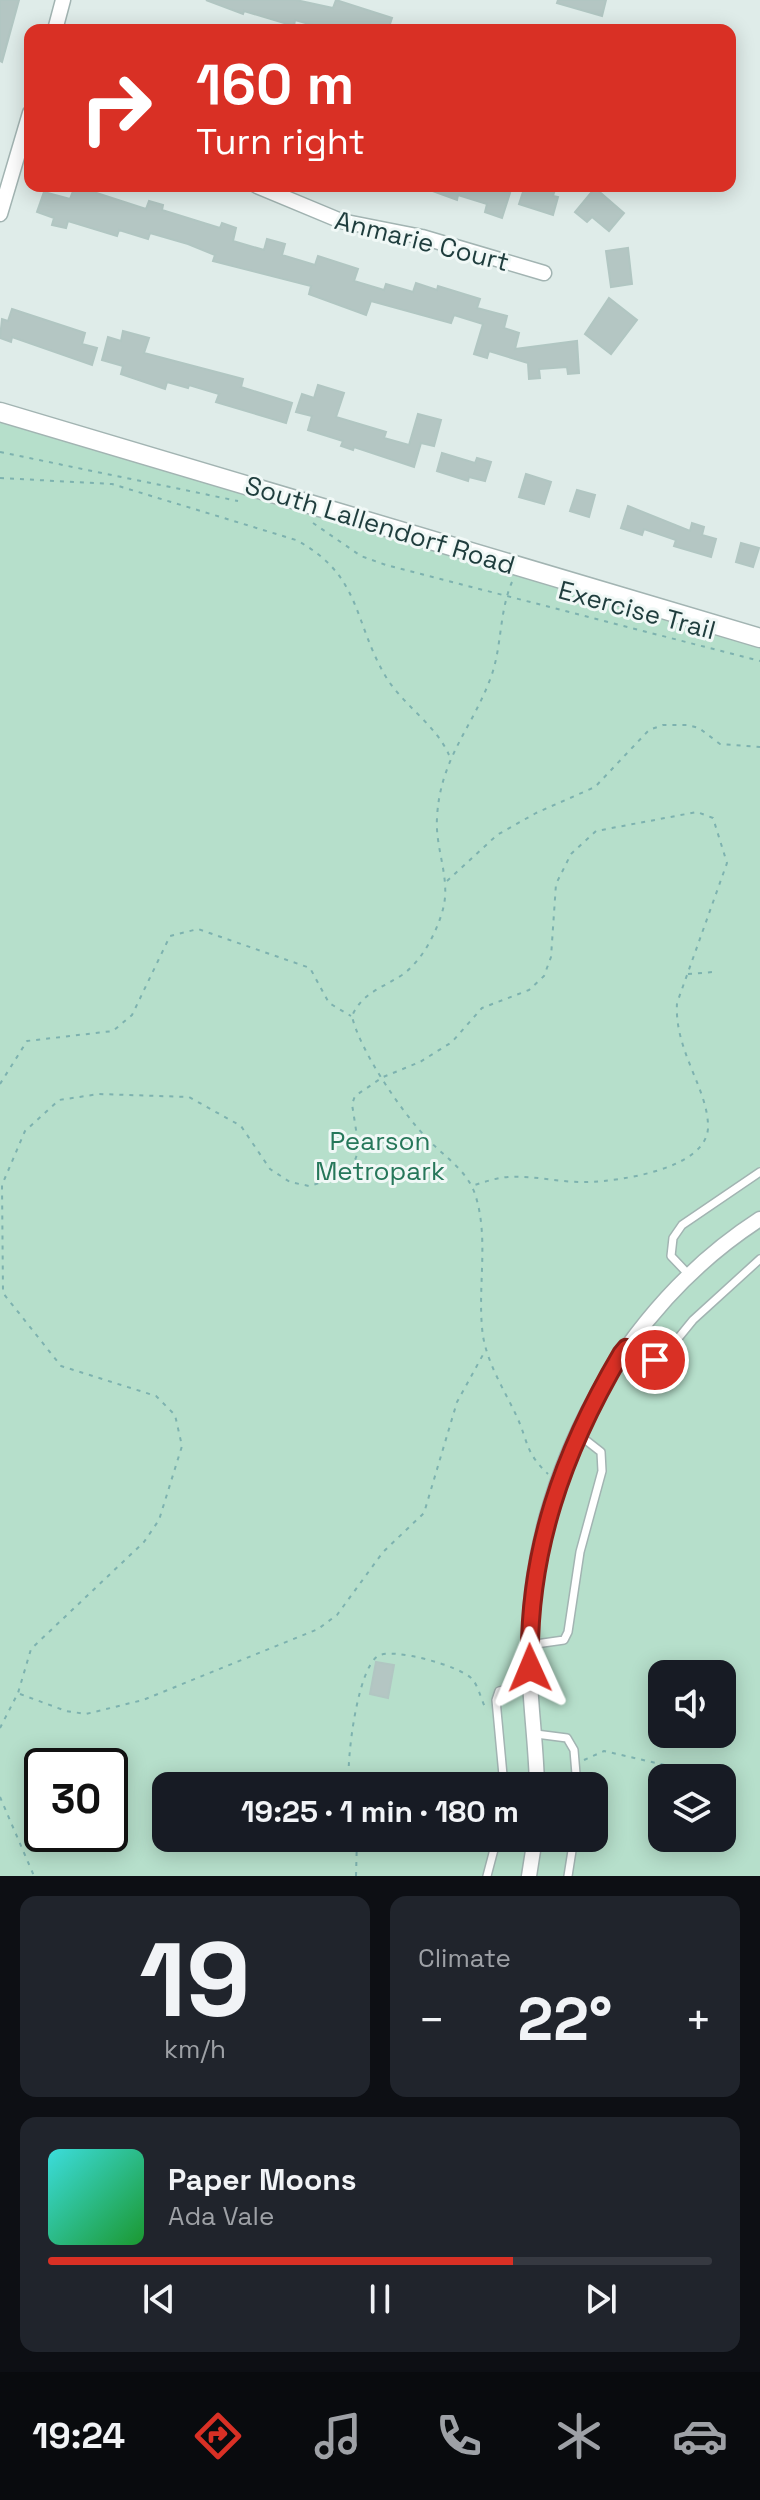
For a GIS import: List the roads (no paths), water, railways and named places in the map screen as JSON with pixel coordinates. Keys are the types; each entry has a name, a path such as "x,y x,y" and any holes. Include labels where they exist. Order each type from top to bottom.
{"street":[{"path":"57,24 63,0"},
{"path":"0,214 24,142"},
{"name":"Anmarie Court","path":"271,192 341,221 422,237 544,273"},
{"name":"South Lallendorf Road","path":"0,412 760,638"},
{"path":"537,1772 529,1645 537,1559 559,1480 600,1390 626,1348 690,1276 739,1233 760,1219"},
{"path":"529,1876 533,1852"}],"lane":[{"path":"690,1276 671,1256 673,1238 682,1225 760,1172"},
{"path":"626,1348 649,1360 662,1358 702,1311 760,1259"},
{"path":"529,1645 564,1640 568,1632 580,1552 603,1459 601,1452 578,1434"},
{"path":"503,1772 496,1709 499,1691 531,1684"},
{"path":"536,1734 567,1738 574,1750 576,1772"},
{"path":"487,1876 493,1852"},
{"path":"568,1876 572,1852"}],"park label":[{"name":"Pearson Metropark","path":"380,1156"}]}
